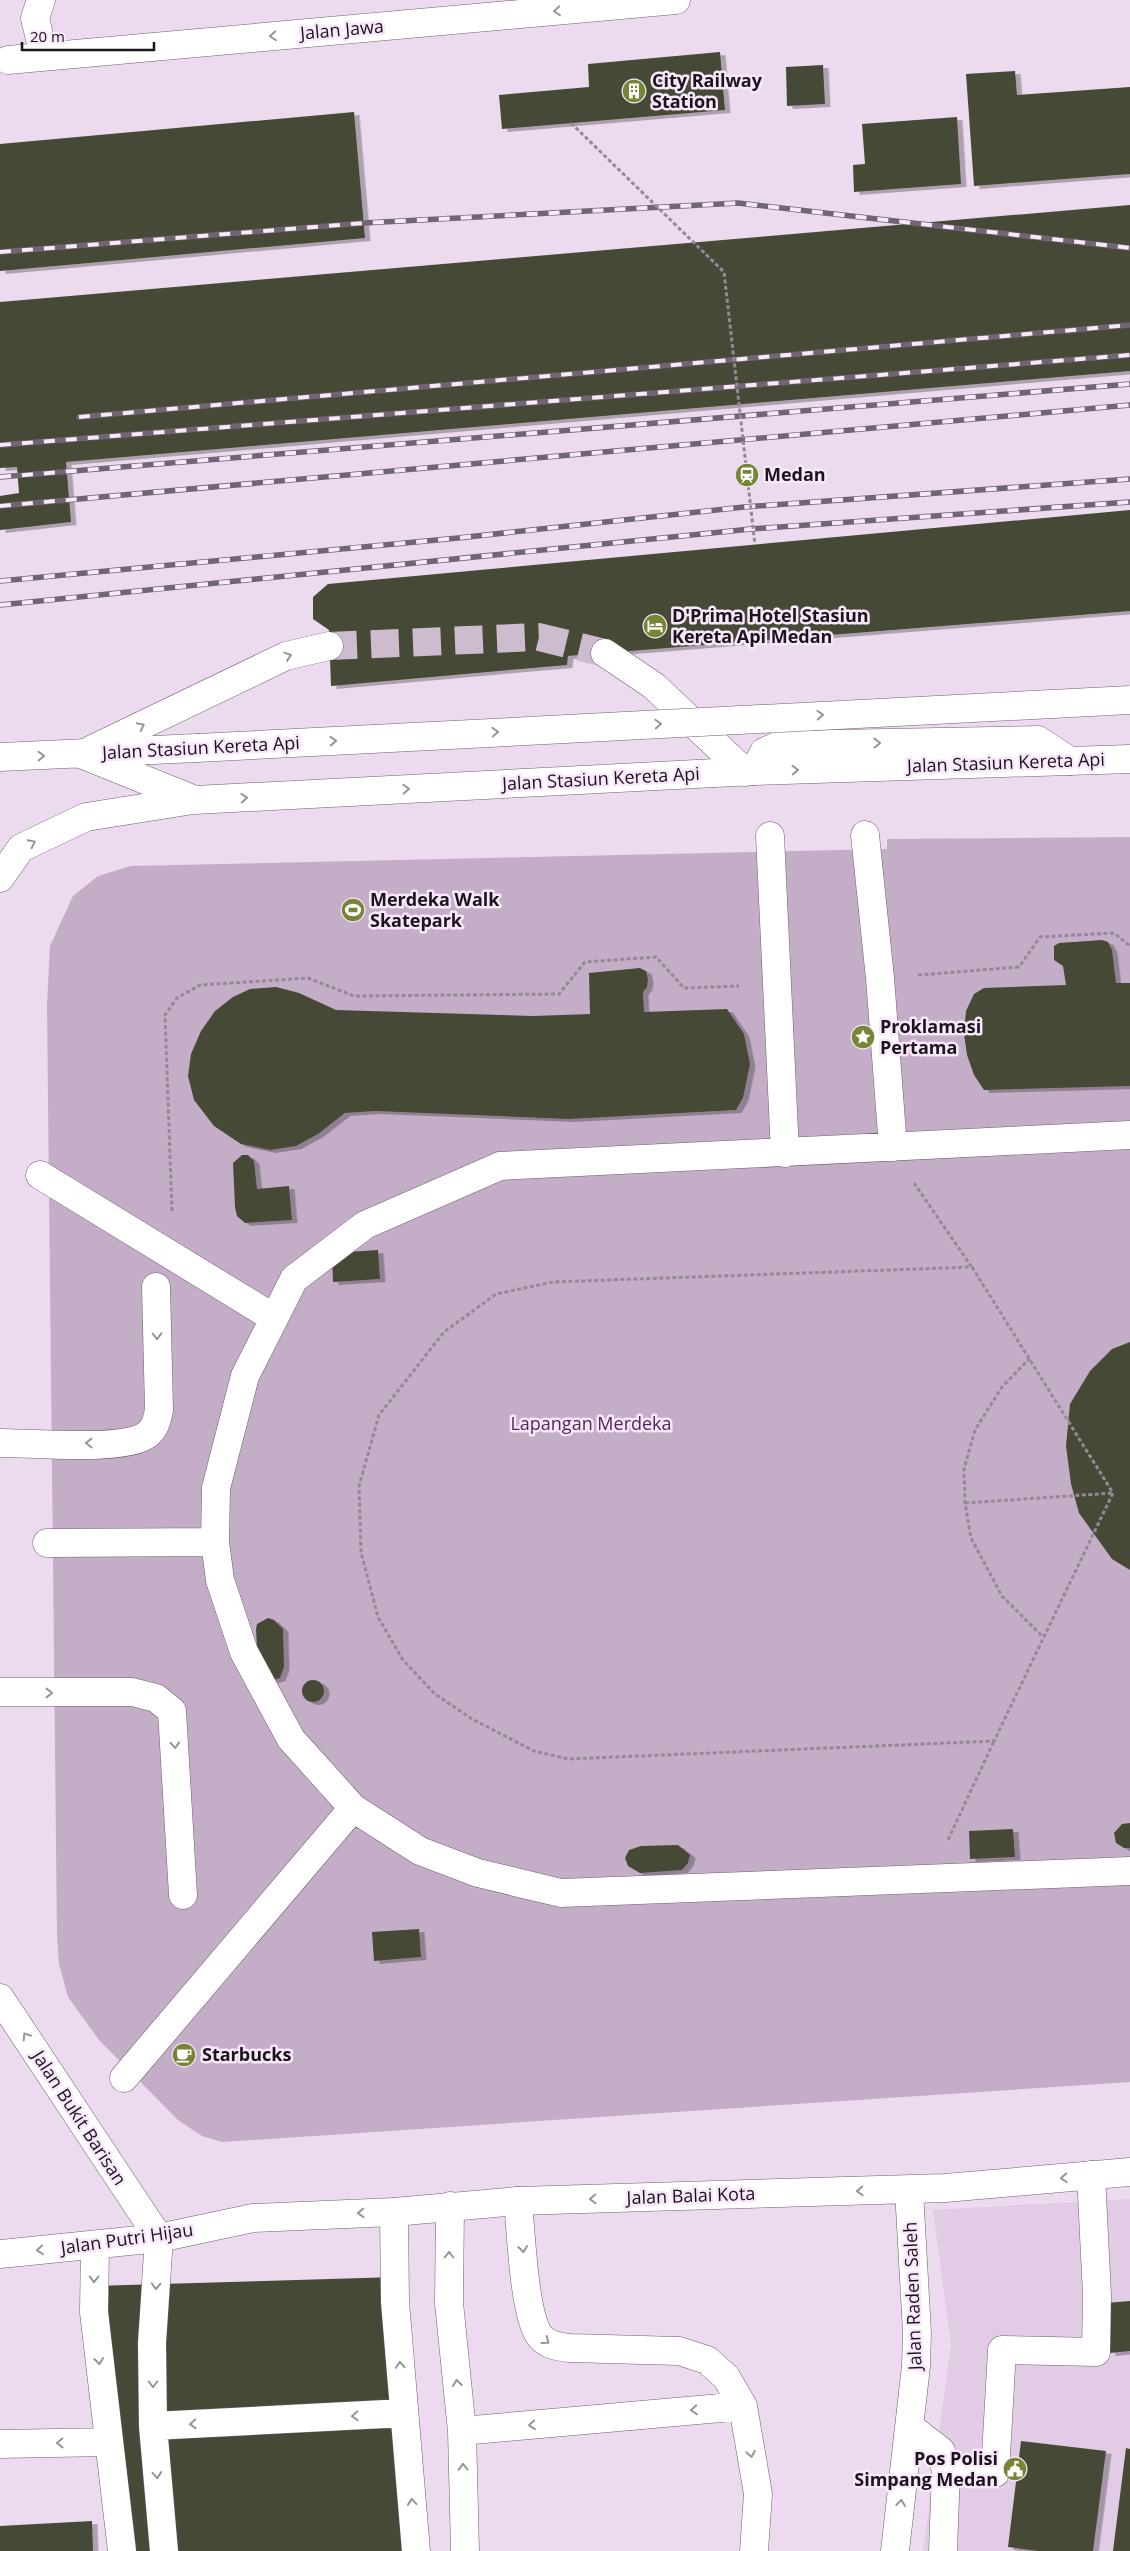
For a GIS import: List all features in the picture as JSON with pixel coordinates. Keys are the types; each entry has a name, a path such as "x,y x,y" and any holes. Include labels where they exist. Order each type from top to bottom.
{"main road":[{"path":"41,0 36,18 44,56"},
{"name":"Jalan Jawa","path":"8,60 676,0"},
{"path":"81,754 286,656 329,646"},
{"path":"605,653 654,686 750,772"},
{"name":"Jalan Stasiun Kereta Api","path":"0,757 1130,700"},
{"name":"Jalan Stasiun Kereta Api","path":"81,754 195,800 750,772 1130,759"},
{"path":"0,878 21,848 86,817 195,800"},
{"path":"865,835 880,978 891,1147"},
{"path":"770,836 786,1153"},
{"path":"1130,1135 500,1166 365,1225 294,1279 274,1318 243,1385 216,1488 215,1542 220,1580 244,1652 291,1739 353,1808 420,1851 478,1873 561,1892 1130,1871"},
{"path":"40,1175 274,1318"},
{"path":"0,1443 105,1444 132,1441 146,1436 155,1426 159,1410 156,1287"},
{"path":"47,1543 215,1542"},
{"path":"0,1692 132,1692 156,1698 172,1711 183,1895"},
{"path":"124,2078 353,1808"},
{"name":"Jalan Bukit Barisan","path":"0,1998 158,2238"},
{"name":"Jalan Balai Kota","path":"252,2218 394,2212 518,2201 909,2190 1130,2172"},
{"path":"946,2472 995,2473 1002,2350 1096,2352 1096,2294 1091,2175"},
{"name":"Jalan Raden Saleh","path":"895,2551 916,2366 917,2334 909,2190"},
{"path":"518,2201 528,2298 532,2321 540,2336 554,2346 679,2351 707,2360 726,2377 743,2406 758,2494 754,2551"},
{"path":"450,2206 449,2303 462,2431 465,2551"},
{"path":"394,2212 395,2302 416,2551"},
{"name":"Jalan Putri Hijau","path":"0,2254 158,2238 252,2218"},
{"path":"158,2238 152,2342 153,2426 164,2551"},
{"path":"95,2245 94,2312 122,2551"},
{"path":"462,2431 743,2406"},
{"path":"153,2426 404,2413"},
{"path":"910,2427 941,2451 946,2472 943,2551"},
{"path":"0,2444 108,2442"}],"path":[{"path":"571,123 724,272 755,545"},
{"path":"880,978 1019,967 1040,937 1114,933 1130,946"},
{"path":"174,1257 165,1015 177,998 200,985 308,978 354,996 560,994 585,962 656,957 684,988 777,985"},
{"path":"891,1147 972,1266 1113,1493"},
{"path":"972,1266 553,1282 496,1294 444,1332 379,1415 359,1486 361,1552 378,1617 402,1660 435,1694 472,1719 534,1750 568,1759 994,1741"},
{"path":"1030,1358 1002,1386 975,1430 964,1469 965,1504 971,1538 1002,1596 1044,1637"},
{"path":"965,1504 1113,1493"},
{"path":"929,1879 1113,1493"}],"shaded area":[{"path":"1130,2199 1130,2551 923,2551 951,2345 933,2210"}],"green space":[{"name":"Lapangan Merdeka","path":"1130,837 1130,2082 222,2142 202,2136 178,2120 99,2040 68,1997 59,1964 57,1935 47,1005 50,946 73,896 98,876 131,866 887,849 887,839"}],"building":[{"name":"City Railway Station","path":"720,52 725,110 502,129 499,95 589,87 588,64"},
{"path":"823,65 825,104 787,106 786,67"},
{"path":"1015,71 1017,95 1130,87 1130,174 974,186 966,74"},
{"path":"354,112 365,238 0,271 0,144"},
{"path":"957,117 961,184 854,192 853,165 865,164 862,124"},
{"path":"1130,205 1130,371 66,462 71,522 0,530 0,496 19,493 17,467 0,468 0,302"},
{"path":"1130,510 1130,611 568,656 567,665 331,686 329,630 313,619 313,597 328,584"},
{"path":"1102,940 1108,942 1112,950 1116,983 1130,983 1130,1086 984,1090 974,1075 967,1055 964,1034 966,1011 974,994 984,988 1066,985 1063,966 1054,960 1054,946 1059,943"},
{"path":"640,968 646,971 648,979 647,987 643,992 644,1012 727,1009 744,1034 750,1064 743,1098 736,1110 569,1119 375,1111 345,1113 318,1134 296,1146 270,1150 241,1144 214,1126 194,1100 188,1076 191,1054 201,1031 215,1011 233,997 250,989 276,987 299,993 336,1010 533,1016 590,1014 589,973"},
{"path":"242,1155 248,1155 254,1161 257,1189 289,1186 292,1220 245,1223 237,1216 233,1163"},
{"path":"378,1250 380,1279 333,1282 332,1253"},
{"path":"1130,1342 1130,1570 1112,1559 1079,1513 1071,1484 1066,1446 1070,1404 1090,1371 1112,1349"},
{"path":"268,1618 274,1620 283,1629 284,1667 280,1678 273,1680 258,1669 256,1629 257,1624"},
{"path":"313,1680 321,1683 324,1691 321,1699 313,1702 305,1699 302,1691 305,1683"},
{"path":"1130,1823 1130,1848 1124,1848 1116,1843 1114,1833 1122,1824"},
{"path":"1013,1829 1015,1857 970,1859 969,1831"},
{"path":"678,1845 690,1855 688,1863 682,1870 640,1873 628,1866 625,1858 629,1850 641,1846"},
{"path":"419,1929 421,1957 374,1961 372,1932"},
{"path":"396,2277 414,2551 113,2551 93,2286"},
{"path":"1130,2301 1130,2351 1110,2353 1106,2303"},
{"path":"1021,2441 1106,2451 1093,2551 1038,2551 1008,2547"},
{"path":"1126,2448 1130,2449 1130,2551 1113,2551"},
{"path":"92,2521 93,2551 0,2551 0,2526"}],"tunnel":[{"path":"329,646 539,637 605,653"}],"railway":[{"path":"0,252 364,223 738,203 1130,248"},
{"path":"79,417 1130,325"},
{"path":"0,445 1130,355"},
{"path":"0,477 1130,384"},
{"path":"0,506 1130,405"},
{"path":"0,581 458,538 744,507 1130,479"},
{"path":"0,605 751,529 1130,502"}],"place":[{"name":"City Railway Station","path":"634,91"},
{"name":"Medan","path":"747,475"},
{"name":"D'Prima Hotel Stasiun Kereta Api Medan","path":"655,626"},
{"name":"Merdeka Walk Skatepark","path":"353,910"},
{"name":"Proklamasi Pertama","path":"863,1037"},
{"name":"Starbucks","path":"184,2055"},
{"name":"Pos Polisi Simpang Medan","path":"1015,2469"}]}
